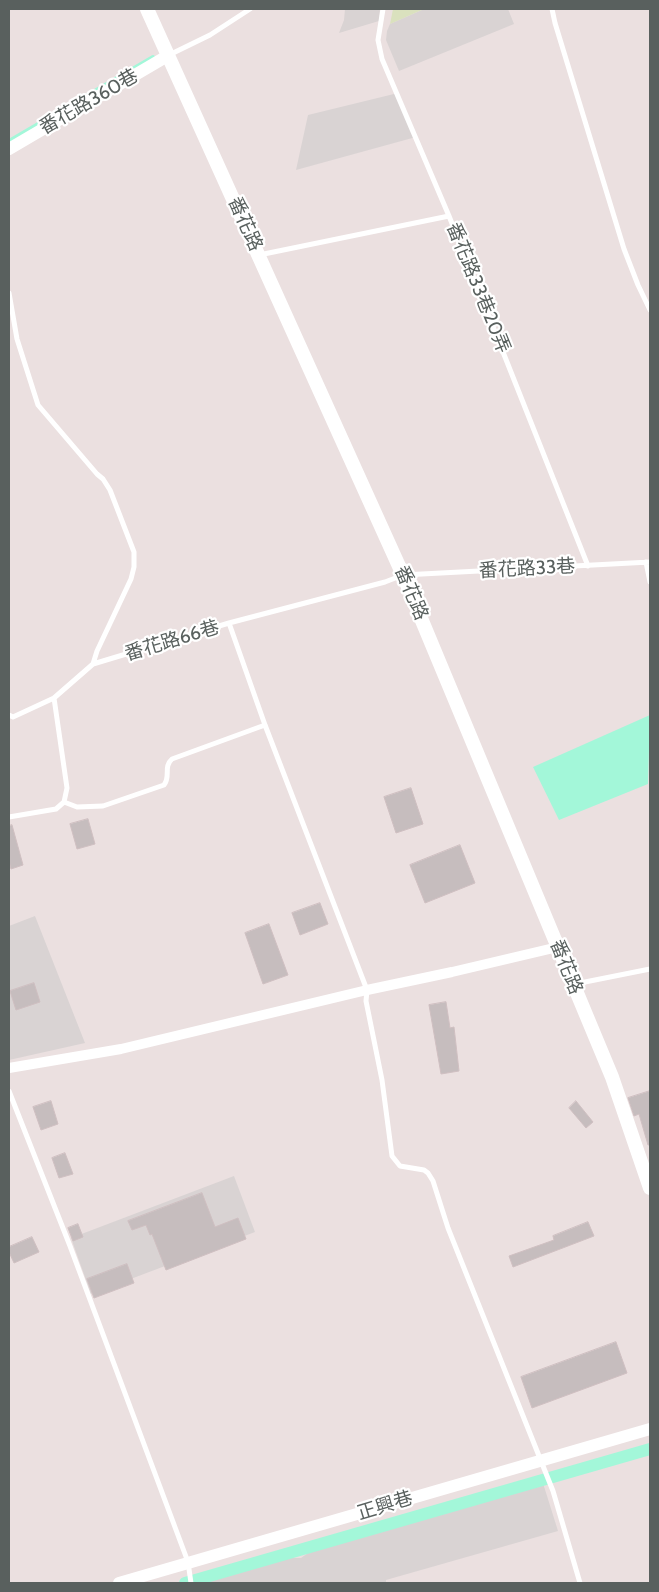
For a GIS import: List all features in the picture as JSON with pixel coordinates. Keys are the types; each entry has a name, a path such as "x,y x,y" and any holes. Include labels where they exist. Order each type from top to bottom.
{"main road":[{"name":"番花路","path":"147,9 404,576 612,1077 650,1188"}],"street":[{"name":"番花路360巷","path":"9,149 169,55"},
{"path":"9,1068 121,1048 558,947"},
{"name":"正興巷","path":"119,1583 189,1565 539,1460 650,1429"}],"lane":[{"path":"169,55 210,34 250,9"},
{"name":"番花路33巷20弄","path":"384,9 378,40 382,59 449,216 588,566"},
{"path":"552,9 554,23 624,249 650,310"},
{"path":"259,255 449,216"},
{"path":"9,293 17,339 38,405 103,479 110,490 134,552 134,567 131,579 97,651 93,664"},
{"path":"648,562 650,582"},
{"name":"番花路33巷","path":"404,576 648,562"},
{"name":"番花路66巷","path":"9,715 13,717 54,698 93,664 229,623 404,576"},
{"path":"229,623 265,725 366,990 366,1001 382,1080 392,1156 400,1166 424,1170 433,1181 448,1228 553,1492 580,1583"},
{"path":"9,817 56,809 64,802 67,788 54,698"},
{"path":"64,802 77,807 104,806 164,785 168,779 167,766 172,759 265,725"},
{"path":"572,984 650,969"},
{"path":"9,1091 70,1246 189,1565 191,1583"}],"shaded area":[{"path":"345,9 380,9 379,21 339,33 344,20"},
{"path":"393,9 424,9 390,24"},
{"path":"424,9 508,9 514,24 399,71 386,40 387,31 390,24"},
{"path":"398,93 416,137 296,170 308,115"},
{"path":"650,715 648,784 559,820 533,767"},
{"path":"35,916 85,1043 9,1060 9,926"},
{"path":"234,1176 255,1232 91,1294 71,1238"},
{"path":"542,1480 558,1531 386,1580 386,1583 182,1583 273,1558 301,1558 328,1539"}],"building":[{"path":"411,788 423,824 396,833 384,797"},
{"path":"88,819 95,844 77,849 70,824"},
{"path":"12,825 23,865 11,869 9,861 9,826"},
{"path":"460,845 475,883 425,903 410,865"},
{"path":"320,903 328,924 300,935 292,913"},
{"path":"269,924 288,975 263,984 245,933"},
{"path":"34,983 40,1002 16,1010 10,991"},
{"path":"446,1002 450,1028 454,1027 459,1071 441,1074 429,1005"},
{"path":"650,1091 650,1145 648,1145 639,1114 634,1116 628,1098"},
{"path":"51,1101 58,1124 41,1130 33,1107"},
{"path":"576,1101 593,1122 586,1128 569,1108"},
{"path":"65,1153 73,1174 59,1178 52,1158"},
{"path":"202,1193 215,1227 238,1218 246,1239 166,1270 152,1234 150,1235 146,1225 132,1230 128,1221"},
{"path":"588,1222 594,1236 513,1267 509,1256 554,1240 553,1236"},
{"path":"78,1224 83,1237 73,1241 68,1228"},
{"path":"32,1237 39,1252 14,1263 9,1247"},
{"path":"127,1264 134,1283 94,1298 87,1279"},
{"path":"616,1342 627,1373 532,1408 521,1377"}],"waterway":[{"path":"9,141 153,57"},
{"path":"185,1583 650,1449"}]}
